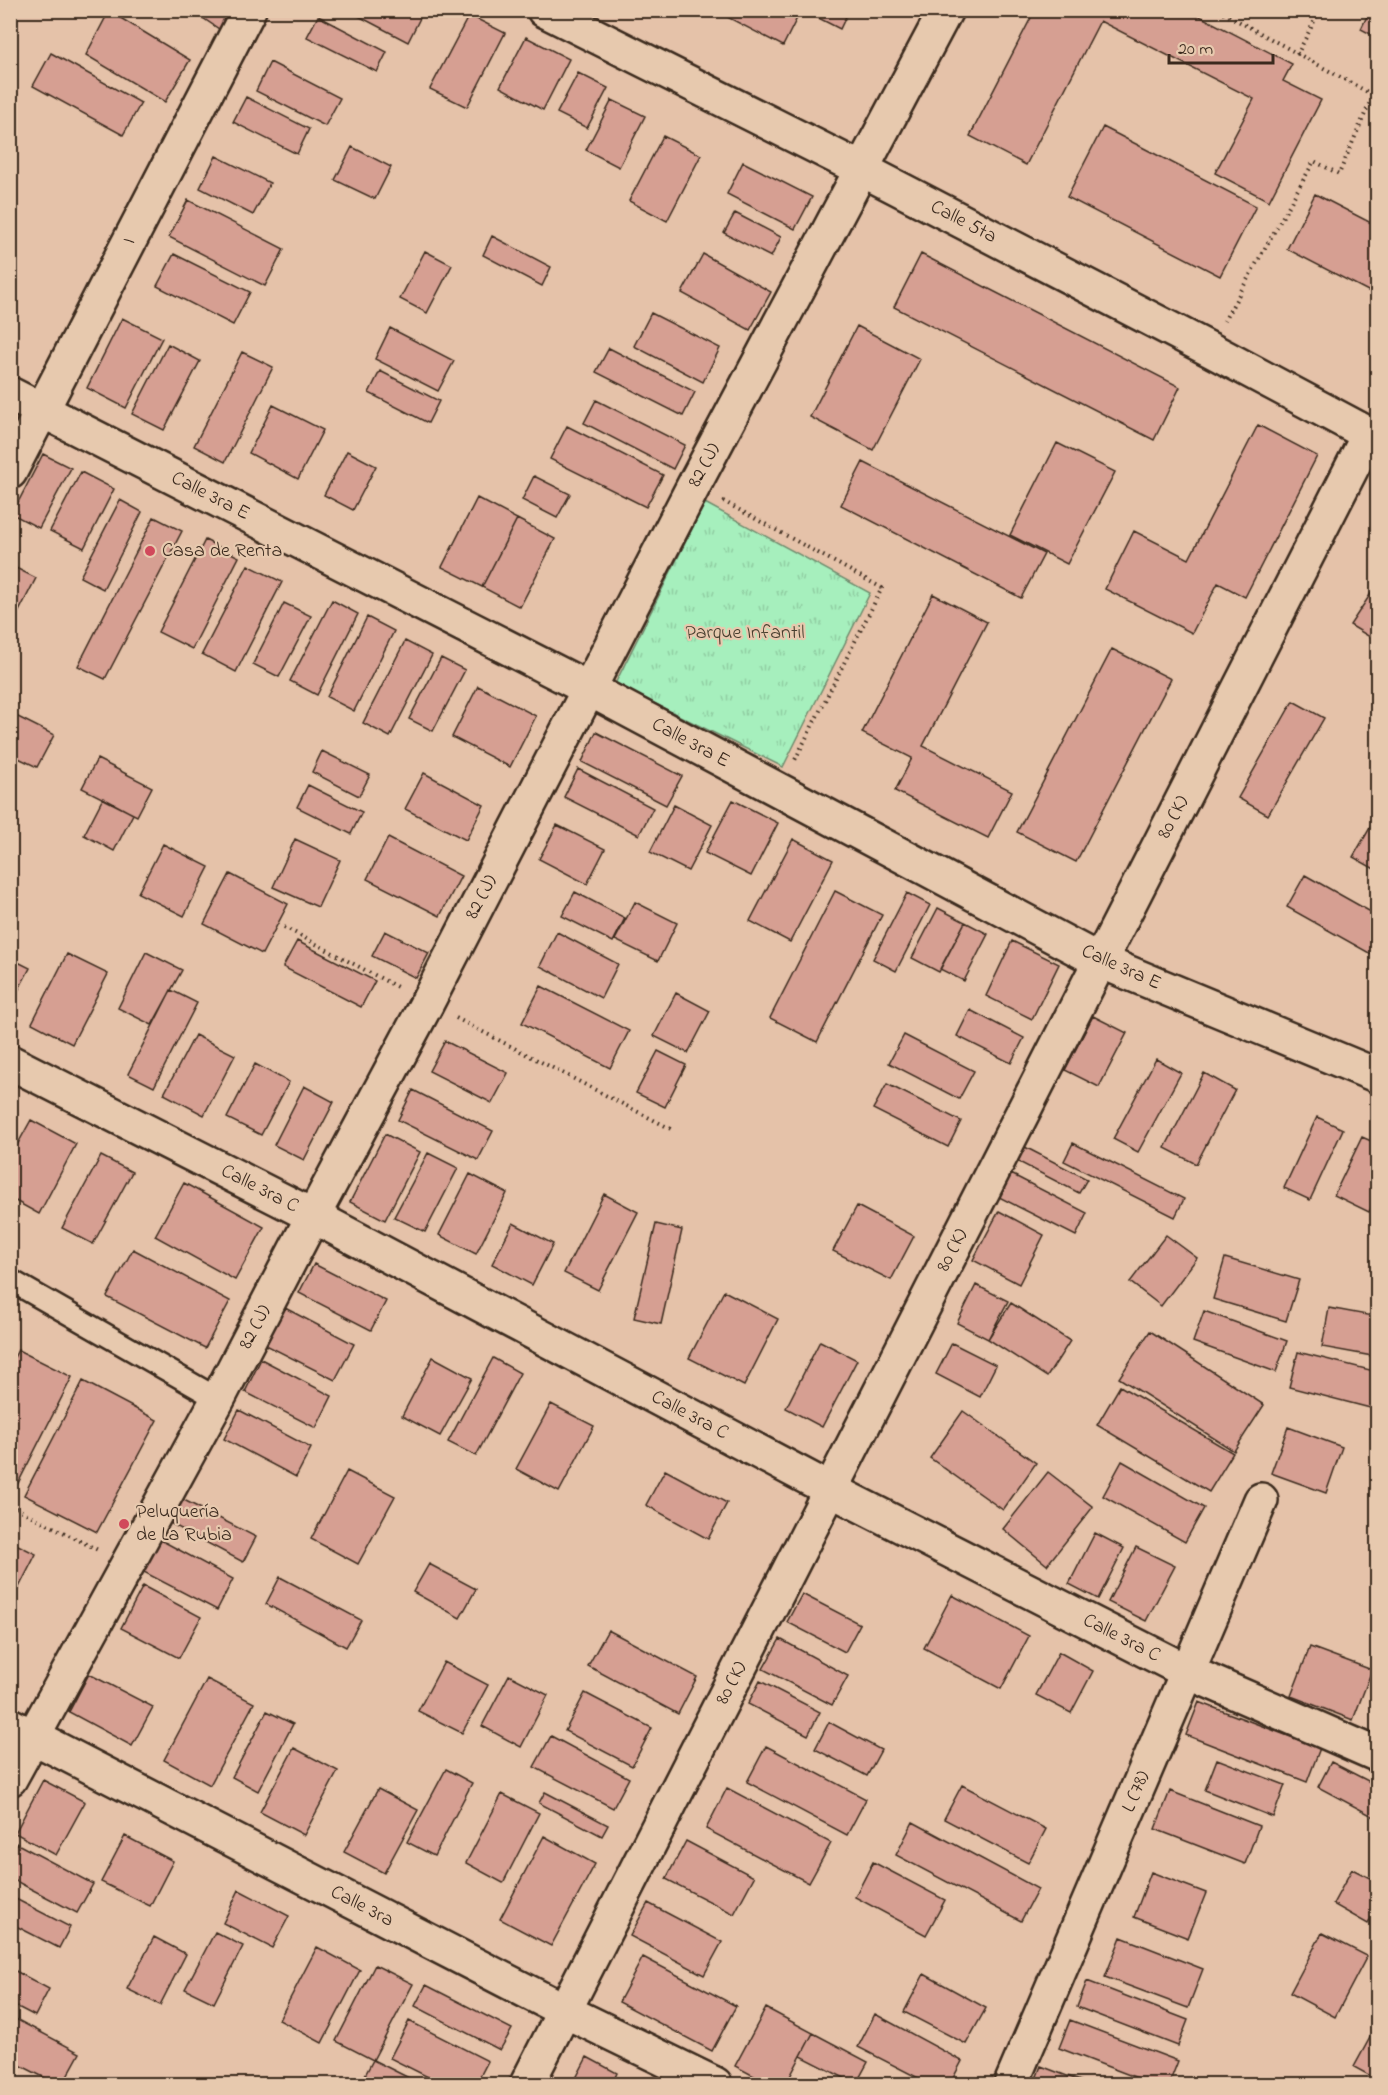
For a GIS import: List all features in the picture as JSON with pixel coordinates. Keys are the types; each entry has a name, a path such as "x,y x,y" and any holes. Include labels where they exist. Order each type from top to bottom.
{"street":[{"name":"I","path":"10,472 249,10"},
{"name":"Calle 5ta","path":"544,10 863,170 1209,349 1375,430"},
{"name":"82 (J)","path":"10,1779 22,1731 127,1566 218,1399 427,1003 694,485 946,10"},
{"name":"Calle 3ra E","path":"10,394 589,689 1100,961 1377,1076"},
{"name":"80 (K)","path":"527,2085 1100,961 1375,430"},
{"name":"Calle 3ra C","path":"10,1062 313,1216 831,1490 1188,1672 1377,1755"},
{"name":"L (78)","path":"1011,2085 1261,1500"},
{"name":"Calle 3ra","path":"22,1731 565,2011 715,2085"}],"lane":[{"path":"10,1280 218,1399"}],"path":[{"path":"1209,349 1314,161 1339,174 1372,95 1218,10"},
{"path":"1297,55 1320,10"},
{"path":"694,485 882,588 780,790"},
{"path":"284,927 671,1129"},
{"path":"10,1504 127,1566"}],"green space":[{"name":"Parque Infantil","path":"705,503 870,593 783,767 615,684"}],"building":[{"path":"191,10 244,10 225,33"},
{"path":"347,10 424,10 408,42"},
{"path":"714,10 801,10 783,46"},
{"path":"803,10 849,10 840,29"},
{"path":"1035,10 1188,10 1292,64 1283,81 1321,100 1269,201 1215,173 1254,99 1100,21 1026,165 970,136"},
{"path":"1370,10 1378,10 1378,38 1361,29"},
{"path":"109,11 190,60 165,102 86,55"},
{"path":"469,15 505,33 467,107 430,89"},
{"path":"318,16 387,52 377,72 307,37"},
{"path":"526,37 569,59 543,110 500,87"},
{"path":"51,53 141,103 123,135 33,86"},
{"path":"270,62 340,98 325,126 256,91"},
{"path":"578,73 608,88 587,128 557,113"},
{"path":"246,97 309,129 297,154 233,122"},
{"path":"612,100 645,116 619,167 586,150"},
{"path":"1103,127 1256,206 1220,276 1067,197"},
{"path":"663,136 701,155 667,221 629,201"},
{"path":"352,147 391,167 375,199 335,180"},
{"path":"216,156 270,183 253,215 200,188"},
{"path":"743,162 812,197 795,229 727,194"},
{"path":"1315,194 1373,224 1378,215 1378,283 1372,293 1287,249"},
{"path":"188,200 284,249 265,286 169,237"},
{"path":"735,213 781,237 771,257 724,233"},
{"path":"492,236 551,267 542,286 483,255"},
{"path":"425,251 452,265 427,313 400,299"},
{"path":"174,254 250,292 233,325 157,286"},
{"path":"703,254 771,292 750,330 682,293"},
{"path":"921,254 1180,387 1154,440 894,307"},
{"path":"651,313 720,348 703,382 634,346"},
{"path":"122,318 162,338 126,408 87,388"},
{"path":"857,326 920,359 873,450 810,417"},
{"path":"390,328 454,361 438,391 375,359"},
{"path":"168,344 200,361 164,430 132,414"},
{"path":"609,348 695,392 683,416 596,372"},
{"path":"242,352 273,367 225,462 194,446"},
{"path":"380,371 439,401 428,423 369,393"},
{"path":"596,400 685,445 673,469 584,423"},
{"path":"273,405 323,430 298,479 249,453"},
{"path":"1258,425 1317,456 1245,597 1218,583 1192,633 1105,589 1134,531 1189,559"},
{"path":"567,426 663,475 646,507 550,459"},
{"path":"1057,443 1115,472 1067,564 1010,535"},
{"path":"347,451 376,466 353,510 324,495"},
{"path":"43,454 71,468 39,528 12,514"},
{"path":"863,462 1044,554 1021,598 841,505"},
{"path":"81,472 114,489 84,548 50,531"},
{"path":"534,476 570,494 557,518 522,500"},
{"path":"477,498 517,519 482,587 442,567"},
{"path":"120,500 142,512 103,589 80,577"},
{"path":"154,517 182,531 105,679 78,666"},
{"path":"517,519 555,539 520,607 482,587"},
{"path":"205,540 239,557 192,649 158,632"},
{"path":"10,565 36,578 12,625 10,624"},
{"path":"248,565 282,582 236,672 202,654"},
{"path":"1378,583 1378,642 1350,625"},
{"path":"933,594 987,622 923,746 1012,791 988,838 895,791 912,758 862,733"},
{"path":"332,600 358,614 317,695 290,681"},
{"path":"284,603 311,616 279,677 253,664"},
{"path":"367,617 394,631 354,711 327,697"},
{"path":"405,641 432,655 390,737 363,723"},
{"path":"1112,649 1171,679 1076,862 1017,832"},
{"path":"441,658 465,670 433,731 409,719"},
{"path":"478,686 536,716 510,767 452,737"},
{"path":"1293,701 1324,718 1268,815 1238,798"},
{"path":"10,713 54,735 37,767 10,754"},
{"path":"596,732 682,776 666,805 582,762"},
{"path":"322,751 370,775 359,796 312,772"},
{"path":"97,759 152,787 137,816 82,788"},
{"path":"578,769 653,808 639,835 564,797"},
{"path":"424,773 484,805 466,840 405,809"},
{"path":"308,785 362,812 351,834 297,807"},
{"path":"103,798 133,814 114,851 84,835"},
{"path":"733,800 778,823 751,876 705,853"},
{"path":"674,805 712,825 688,871 650,852"},
{"path":"1378,814 1378,871 1353,857"},
{"path":"557,825 605,849 587,884 539,859"},
{"path":"388,838 461,876 440,916 367,879"},
{"path":"295,839 340,860 318,907 273,887"},
{"path":"793,839 833,860 790,942 750,921"},
{"path":"163,844 209,867 184,916 138,893"},
{"path":"230,874 288,904 262,954 204,924"},
{"path":"1305,875 1378,916 1378,958 1287,907"},
{"path":"835,891 882,915 817,1042 770,1018"},
{"path":"575,892 625,918 613,942 562,916"},
{"path":"907,893 930,905 896,971 873,959"},
{"path":"635,902 677,923 658,961 615,940"},
{"path":"938,908 965,922 939,972 912,958"},
{"path":"965,922 988,934 964,981 940,969"},
{"path":"385,931 429,953 416,978 372,956"},
{"path":"557,932 618,964 601,998 540,966"},
{"path":"297,941 375,981 361,1007 283,967"},
{"path":"1012,941 1059,964 1032,1019 986,996"},
{"path":"146,952 182,970 152,1025 118,1008"},
{"path":"67,954 108,974 72,1044 32,1023"},
{"path":"10,958 30,968 10,1006"},
{"path":"541,986 629,1031 610,1068 522,1023"},
{"path":"171,990 197,1003 154,1087 128,1074"},
{"path":"676,993 710,1011 688,1053 654,1036"},
{"path":"970,1010 1024,1038 1011,1063 957,1036"},
{"path":"1093,1016 1127,1033 1099,1087 1065,1070"},
{"path":"195,1035 235,1055 204,1115 164,1094"},
{"path":"904,1035 974,1071 959,1099 889,1063"},
{"path":"445,1041 508,1073 492,1103 429,1071"},
{"path":"658,1051 686,1065 665,1107 636,1093"},
{"path":"1156,1059 1181,1073 1138,1152 1113,1139"},
{"path":"255,1064 289,1082 261,1135 227,1118"},
{"path":"1204,1073 1235,1090 1196,1164 1165,1148"},
{"path":"887,1084 961,1121 948,1147 873,1109"},
{"path":"304,1086 334,1102 304,1160 274,1145"},
{"path":"413,1090 493,1131 478,1160 398,1120"},
{"path":"1317,1117 1343,1129 1310,1200 1284,1188"},
{"path":"31,1120 76,1144 39,1214 10,1198 10,1158"},
{"path":"385,1134 420,1152 385,1220 350,1202"},
{"path":"1362,1137 1378,1144 1378,1195 1369,1212 1334,1195"},
{"path":"1073,1143 1184,1199 1175,1217 1064,1161"},
{"path":"1023,1146 1087,1179 1079,1193 1015,1160"},
{"path":"428,1153 458,1168 425,1232 394,1217"},
{"path":"101,1156 132,1172 93,1244 62,1228"},
{"path":"470,1174 507,1193 476,1254 439,1235"},
{"path":"1011,1174 1087,1213 1076,1236 999,1197"},
{"path":"184,1183 264,1227 235,1280 155,1236"},
{"path":"604,1194 638,1212 598,1290 564,1273"},
{"path":"857,1206 914,1236 891,1280 833,1251"},
{"path":"999,1211 1044,1235 1019,1284 973,1260"},
{"path":"513,1223 553,1244 532,1285 492,1264"},
{"path":"656,1224 682,1230 661,1324 634,1318"},
{"path":"1166,1235 1197,1258 1161,1306 1130,1282"},
{"path":"133,1249 230,1301 205,1348 107,1297"},
{"path":"1225,1258 1299,1280 1286,1321 1213,1299"},
{"path":"314,1264 386,1301 371,1330 299,1293"},
{"path":"976,1285 1008,1301 988,1339 957,1323"},
{"path":"724,1291 778,1319 744,1386 689,1358"},
{"path":"1011,1303 1070,1341 1047,1377 988,1339"},
{"path":"285,1308 354,1344 335,1380 266,1345"},
{"path":"1329,1308 1378,1317 1378,1357 1322,1347"},
{"path":"1204,1311 1287,1341 1276,1372 1193,1342"},
{"path":"1150,1331 1264,1405 1234,1451 1119,1378"},
{"path":"820,1341 857,1360 822,1427 786,1408"},
{"path":"952,1343 996,1365 980,1397 936,1374"},
{"path":"18,1350 72,1377 13,1493 10,1492 10,1365"},
{"path":"1298,1352 1378,1372 1378,1410 1289,1387"},
{"path":"433,1357 472,1378 440,1436 402,1416"},
{"path":"493,1358 520,1373 476,1456 448,1442"},
{"path":"261,1359 332,1396 316,1428 245,1392"},
{"path":"83,1381 157,1420 97,1532 24,1495"},
{"path":"1120,1386 1233,1453 1209,1492 1097,1425"},
{"path":"551,1404 594,1426 559,1492 516,1469"},
{"path":"239,1410 311,1448 296,1477 224,1439"},
{"path":"963,1411 1036,1463 1003,1510 930,1458"},
{"path":"1288,1427 1342,1447 1326,1493 1271,1473"},
{"path":"1122,1461 1204,1508 1185,1542 1103,1496"},
{"path":"665,1470 727,1503 708,1539 646,1505"},
{"path":"347,1471 395,1496 358,1564 311,1539"},
{"path":"1048,1472 1093,1507 1047,1565 1003,1529"},
{"path":"180,1498 256,1537 243,1562 168,1522"},
{"path":"1095,1533 1124,1548 1098,1599 1069,1584"},
{"path":"157,1538 233,1579 217,1610 140,1570"},
{"path":"10,1541 36,1554 10,1605"},
{"path":"1136,1547 1175,1566 1146,1621 1108,1602"},
{"path":"429,1564 476,1589 460,1618 413,1592"},
{"path":"280,1577 361,1620 346,1647 266,1604"},
{"path":"143,1586 201,1617 179,1658 121,1628"},
{"path":"802,1594 860,1624 845,1652 787,1622"},
{"path":"952,1595 1029,1636 1001,1689 924,1648"},
{"path":"608,1630 697,1677 678,1714 588,1666"},
{"path":"780,1639 848,1676 832,1705 763,1669"},
{"path":"1310,1647 1372,1670 1353,1720 1291,1696"},
{"path":"1059,1652 1093,1671 1071,1713 1036,1695"},
{"path":"444,1662 488,1685 462,1733 418,1711"},
{"path":"89,1674 153,1707 132,1746 69,1712"},
{"path":"509,1675 548,1695 521,1747 482,1726"},
{"path":"207,1679 254,1703 210,1785 164,1760"},
{"path":"760,1681 820,1712 808,1735 748,1704"},
{"path":"585,1693 652,1728 632,1766 565,1731"},
{"path":"1199,1702 1320,1748 1307,1782 1186,1735"},
{"path":"267,1711 293,1724 258,1791 232,1777"},
{"path":"829,1722 881,1750 867,1776 815,1749"},
{"path":"551,1736 629,1778 613,1808 534,1767"},
{"path":"766,1746 866,1799 847,1835 747,1782"},
{"path":"294,1748 338,1771 304,1835 260,1812"},
{"path":"1217,1759 1285,1785 1273,1817 1205,1790"},
{"path":"1331,1762 1378,1786 1378,1819 1318,1787"},
{"path":"446,1769 472,1783 434,1856 407,1842"},
{"path":"43,1780 85,1802 56,1855 15,1833"},
{"path":"962,1785 1046,1829 1028,1863 944,1819"},
{"path":"727,1788 831,1843 809,1883 706,1829"},
{"path":"378,1789 418,1810 384,1873 344,1852"},
{"path":"1170,1791 1259,1826 1245,1864 1155,1829"},
{"path":"545,1792 608,1825 602,1836 539,1803"},
{"path":"502,1794 539,1813 503,1883 466,1863"},
{"path":"913,1822 1038,1889 1021,1921 896,1855"},
{"path":"125,1836 173,1861 150,1906 101,1882"},
{"path":"544,1836 595,1864 551,1946 500,1919"},
{"path":"10,1840 93,1884 77,1913 10,1878"},
{"path":"686,1841 754,1877 734,1914 666,1879"},
{"path":"873,1862 945,1900 926,1935 855,1897"},
{"path":"1352,1869 1378,1882 1378,1906 1368,1924 1333,1904"},
{"path":"1151,1872 1206,1893 1188,1938 1134,1917"},
{"path":"239,1890 289,1916 272,1948 223,1923"},
{"path":"10,1896 70,1927 59,1948 10,1923"},
{"path":"648,1903 722,1942 704,1975 630,1936"},
{"path":"215,1932 243,1946 214,2003 185,1989"},
{"path":"1322,1933 1367,1956 1335,2017 1290,1993"},
{"path":"154,1937 186,1954 160,2005 127,1989"},
{"path":"1121,1937 1203,1969 1188,2008 1105,1977"},
{"path":"317,1947 360,1970 322,2043 279,2020"},
{"path":"643,1957 736,2006 712,2051 619,2002"},
{"path":"375,1965 413,1984 373,2060 336,2041"},
{"path":"10,1968 49,1989 35,2016 10,2003"},
{"path":"924,1974 986,2008 966,2044 904,2012"},
{"path":"1087,1981 1188,2020 1178,2046 1077,2007"},
{"path":"426,1985 512,2029 500,2050 415,2006"},
{"path":"766,2008 813,2033 786,2084 769,2084 735,2066"},
{"path":"875,2014 962,2061 950,2084 930,2084 858,2047"},
{"path":"10,2016 80,2053 63,2084 57,2084 10,2060"},
{"path":"1070,2020 1178,2061 1169,2084 1153,2084 1059,2048"},
{"path":"409,2021 488,2061 476,2084 442,2084 390,2058"},
{"path":"1378,2023 1378,2080 1354,2067"},
{"path":"813,2033 868,2062 856,2084 801,2056"},
{"path":"587,2057 617,2073 612,2084 573,2084"},
{"path":"373,2060 421,2084 370,2084 362,2081"},
{"path":"1041,2066 1088,2084 1034,2084"}],"place":[{"name":"Casa de Renta","path":"150,551"},
{"name":"Peluquería de La Rubia","path":"124,1524"}]}
